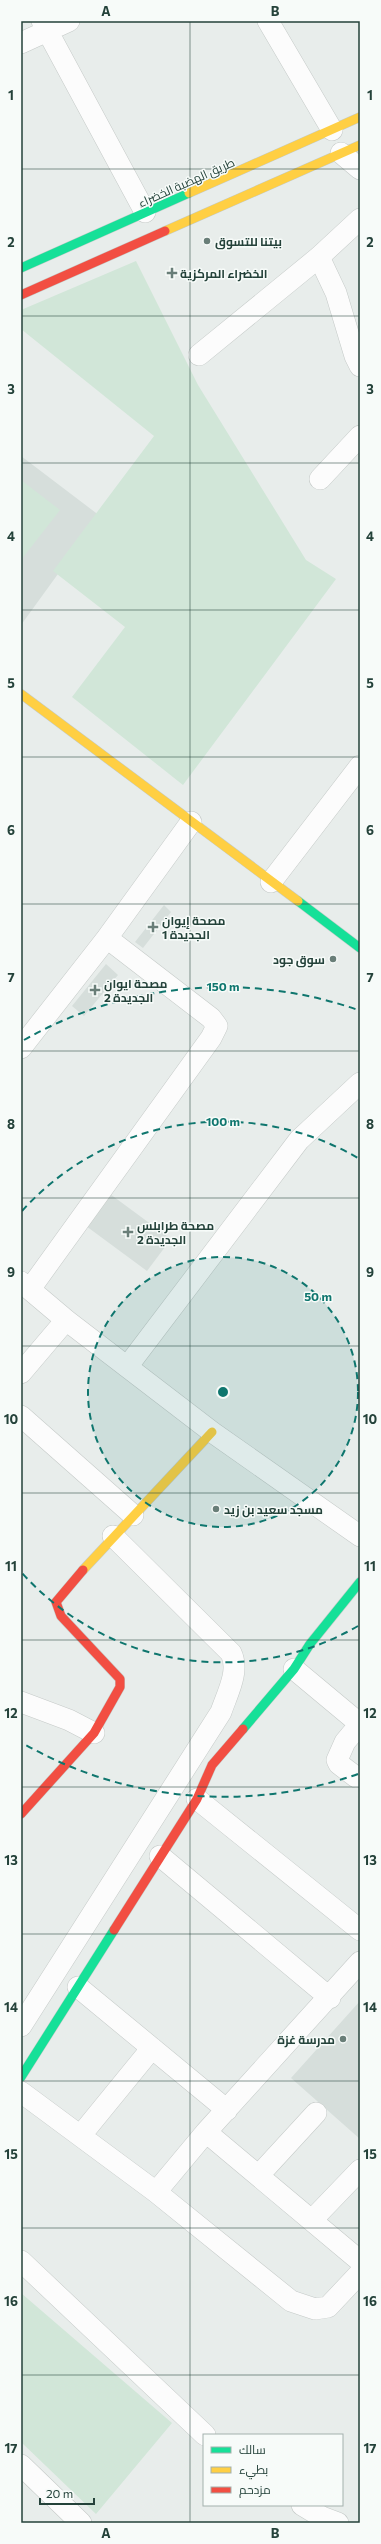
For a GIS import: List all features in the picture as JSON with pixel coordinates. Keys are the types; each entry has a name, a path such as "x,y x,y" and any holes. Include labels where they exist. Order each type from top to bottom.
{"street":[{"path":"21,43 45,26 69,21"},
{"path":"268,21 332,130"},
{"path":"45,26 145,212"},
{"name":"طريق الهضبة الخضراء","path":"21,268 360,117"},
{"path":"21,295 360,145"},
{"path":"341,153 360,169"},
{"path":"199,355 319,257 360,219"},
{"path":"319,257 336,293 355,356 360,366"},
{"path":"320,479 360,436"},
{"path":"21,694 360,948"},
{"path":"271,882 360,766"},
{"path":"21,1048 107,938 191,822"},
{"path":"107,938 211,1018 217,1026 211,1038 26,1285 66,1320 212,1432 360,1536"},
{"path":"127,1367 299,1140 360,1083"},
{"path":"21,1373 66,1320"},
{"path":"21,1416 133,1514"},
{"path":"21,1814 94,1733 119,1691 120,1679 61,1616 56,1602 112,1536 212,1432"},
{"path":"21,2026 221,1712 235,1670 235,1660 231,1653 112,1536"},
{"path":"21,2077 197,1798 212,1766 294,1668 310,1644 360,1582"},
{"path":"294,1668 360,1724 345,1742 337,1760 339,1764 356,1777"},
{"path":"21,1702 69,1720 94,1733"},
{"path":"197,1798 360,1930"},
{"path":"160,1856 330,1998"},
{"path":"156,2192 206,2132 330,1998 360,1962"},
{"path":"78,1987 227,2110"},
{"path":"81,2135 152,2048"},
{"path":"21,2092 156,2192 291,2301 315,2309 328,2307 360,2274"},
{"path":"259,2175 316,2113"},
{"path":"206,2132 360,2261"},
{"path":"312,2220 360,2170"},
{"path":"21,2261 204,2434"},
{"path":"21,2465 81,2523"},
{"path":"304,2506 322,2517 338,2523"}],"shaded area":[{"path":"21,456 100,516 21,625"},
{"name":"مصحة إيوان الجديدة 1","path":"164,905 171,912 143,948 135,942"},
{"name":"مصحة ايوان الجديدة 2","path":"106,964 118,975 84,1016 72,1006"},
{"name":"مصحة طرابلس الجديدة 2","path":"110,1194 171,1239 147,1271 86,1226"},
{"name":"مدرسة غزة","path":"360,2001 360,2139 291,2078"}],"green space":[{"path":"136,261 198,385 306,560 336,579 183,785 72,697 125,627 53,571 154,436 21,329 21,310"},
{"path":"21,480 60,510 21,560"},
{"path":"21,2293 172,2423 96,2514 21,2442"}],"traffic: fast":[{"path":"21,268 189,193"},
{"path":"298,901 360,948"},
{"path":"243,1729 294,1669 310,1644 360,1582"},
{"path":"21,2077 114,1930"}],"traffic: slow":[{"path":"189,193 360,117"},
{"path":"165,231 360,145"},
{"path":"21,694 298,901"},
{"path":"83,1570 212,1432"}],"traffic: jam":[{"path":"21,295 165,231"},
{"path":"21,1814 94,1733 120,1687 120,1679 61,1616 56,1602 83,1570"},
{"path":"114,1930 197,1799 212,1765 243,1729"}],"place":[{"name":"بيتنا للتسوق","path":"207,241"},
{"name":"الخضراء المركزية","path":"172,273"},
{"name":"مصحة إيوان الجديدة 1","path":"153,927"},
{"name":"سوق جود","path":"333,959"},
{"name":"مصحة ايوان الجديدة 2","path":"95,990"},
{"name":"مصحة طرابلس الجديدة 2","path":"128,1232"},
{"name":"مسجد سعيد بن زيد","path":"216,1509"},
{"name":"مدرسة غزة","path":"343,2039"}]}
